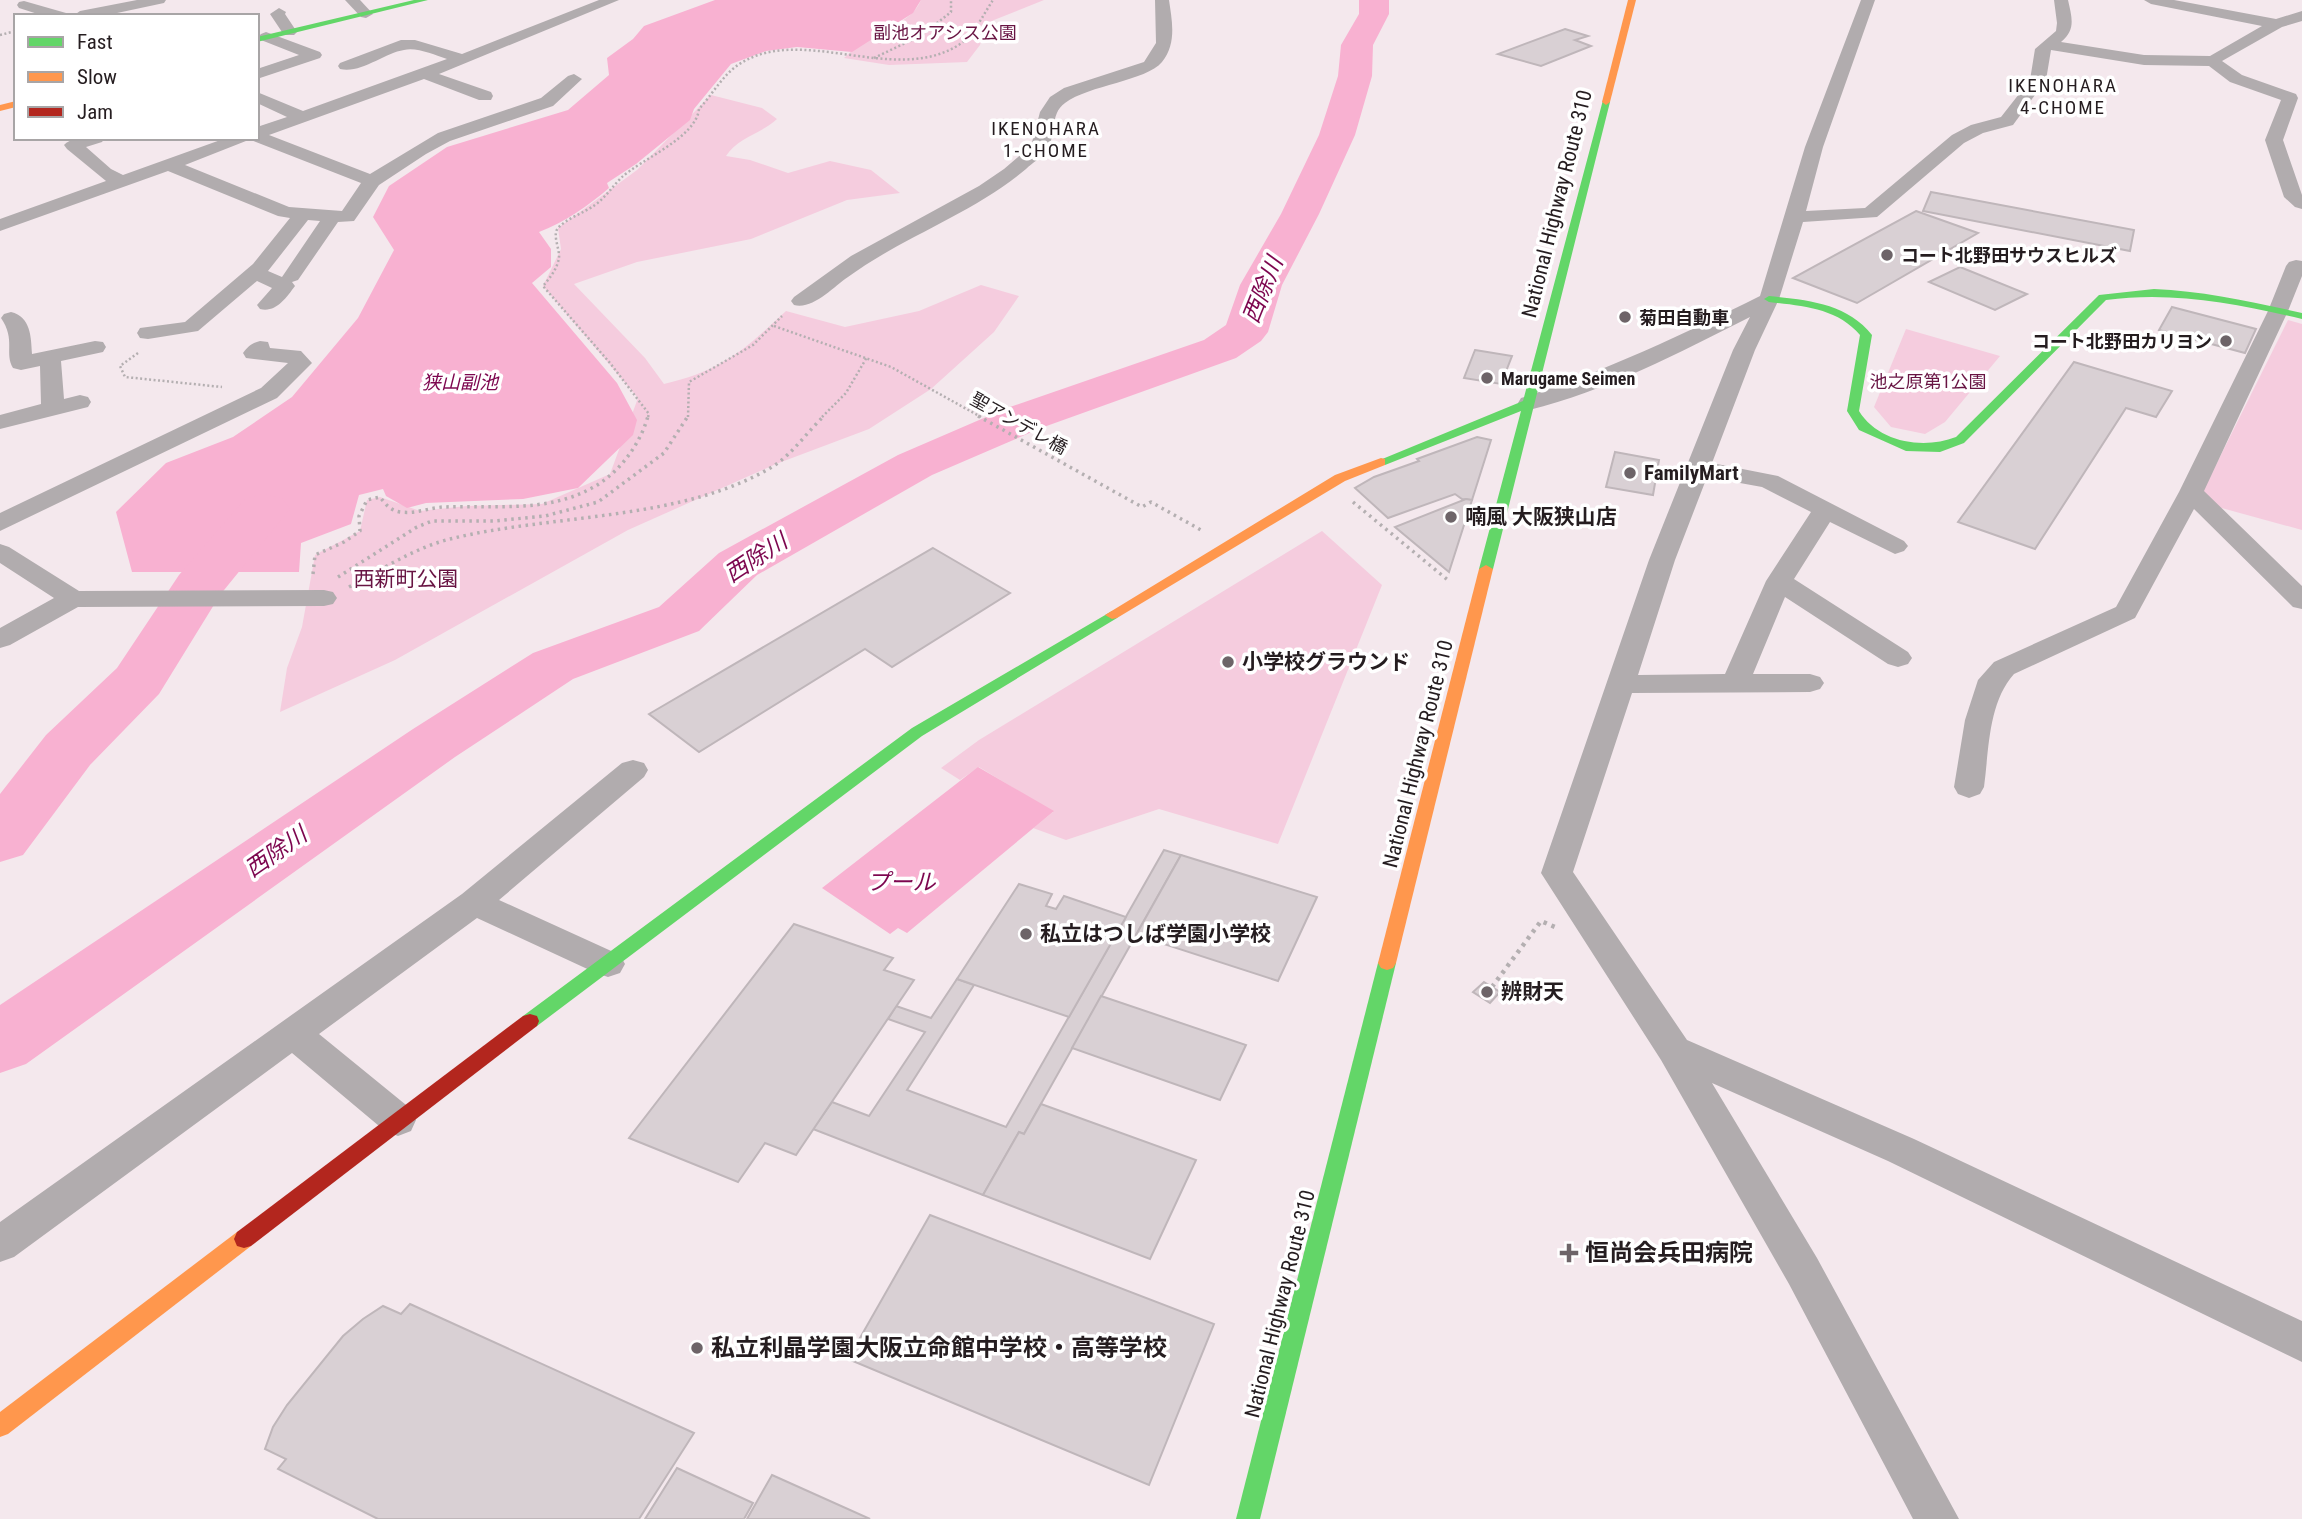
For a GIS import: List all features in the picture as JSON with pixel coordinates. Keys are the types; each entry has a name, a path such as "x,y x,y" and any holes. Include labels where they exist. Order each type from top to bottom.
{"main road":[{"path":"262,38 425,0"},
{"name":"National Highway Route 310","path":"1248,1519 1632,0"},
{"path":"1769,299 1815,306 1844,315 1862,326 1866,335 1853,411 1863,428 1910,448 1940,448 1960,440 2103,297 2127,291 2167,289 2302,316"},
{"path":"0,1426 398,1120 917,732 1331,484 1530,403"}],"street":[{"path":"90,14 159,0"},
{"path":"352,0 366,14"},
{"path":"259,134 424,75 612,0"},
{"path":"801,301 858,260 965,202 1010,173 1039,148 1048,112 1056,101 1070,92 1150,65 1157,58 1164,43 1167,27 1162,0"},
{"path":"1868,0 1814,147 1769,299 1744,350 1662,560 1557,873 1674,1050 1803,1271 1937,1519"},
{"path":"1795,217 1870,213 1958,139 1977,129 2007,121 2038,79 2043,50 2063,33 2065,23 2061,0"},
{"path":"2151,0 2277,24"},
{"path":"16,3 54,14"},
{"path":"276,5 277,14 289,32"},
{"path":"2214,61 2219,55 2277,24 2302,16"},
{"path":"259,73 314,55 262,38"},
{"path":"346,65 401,45 415,45 463,59"},
{"path":"2047,45 2144,60 2214,61"},
{"path":"2214,61 2215,66 2225,74 2290,98 2274,140 2292,197 2302,203"},
{"path":"424,75 485,96"},
{"path":"170,165 285,212 347,217 372,181 444,137 547,102 574,79"},
{"path":"260,100 302,117"},
{"path":"259,136 372,181"},
{"path":"89,140 73,145 105,173 123,182"},
{"path":"196,140 216,148"},
{"path":"0,225 238,140"},
{"path":"148,333 191,327 255,272 303,214"},
{"path":"291,276 333,216"},
{"path":"1969,787 1979,720 1988,686 2004,668 2126,612 2191,492 2278,311 2296,266 2302,267"},
{"path":"255,272 285,286 267,305"},
{"path":"1530,403 1588,385 1646,362 1769,299"},
{"path":"21,324 11,365 95,347"},
{"path":"0,523 269,393 301,363 293,356 254,353 260,347"},
{"path":"50,358 53,408"},
{"path":"0,422 80,402"},
{"path":"1698,468 1769,481 1895,546"},
{"path":"2191,492 2302,601"},
{"path":"1735,684 1779,581 1825,510"},
{"path":"0,552 75,599"},
{"path":"1779,581 1898,658"},
{"path":"0,639 75,599 316,598"},
{"path":"1620,684 1811,683"},
{"path":"0,1244 474,903 633,770"},
{"path":"474,903 608,964"},
{"path":"293,1033 398,1120"},
{"path":"1674,1050 1901,1150 2302,1342"}],"path":[{"path":"873,58 934,26 951,12 951,0"},
{"path":"316,598 311,586 315,555 344,542 360,531 359,516 367,500 380,498 387,507 397,512 420,512 439,507 542,504 592,489 610,474 637,444 646,428 649,414 610,363 543,286 559,265 561,249 555,234 558,228 594,206 612,191 620,179 637,170 682,134 698,118 699,109 737,65 781,50 873,58 926,56 956,47 966,39 993,0"},
{"path":"316,598 356,564 432,521 494,521 545,516 598,502 664,453 688,417 689,382 739,355 774,327 786,311 801,301"},
{"name":"聖アンデレ橋","path":"774,327 891,367 1142,507 1151,502 1229,545"},
{"path":"170,330 120,366 125,377 269,393"},
{"path":"316,598 352,586 414,552 449,539 638,509 713,494 776,464 846,393 867,357"},
{"path":"1331,484 1425,562"},
{"path":"1492,987 1541,921"}],"green space":[{"name":"副池オアシス公園","path":"921,0 1044,0 985,26 980,45 967,62 889,65 844,58 865,40 909,15"},
{"name":"西新町公園","path":"711,95 762,108 777,119 737,144 726,156 750,160 788,173 830,161 871,170 900,193 847,200 751,239 637,262 574,284 645,358 664,384 702,372 731,357 786,311 845,327 919,311 981,285 1019,296 994,332 931,389 869,429 776,464 628,530 395,660 280,712 287,668 302,627 315,555 360,531 367,500 380,497 420,511 467,506 542,504 610,474 638,398 543,286 561,249 558,228 637,170"},
{"path":"2288,320 2302,324 2302,530 2218,507 2202,493"},
{"name":"池之原第1公園","path":"1906,329 2000,356 1945,422 1925,434 1891,427 1874,407"},
{"name":"小学校グラウンド","path":"1322,531 1382,585 1278,844 1159,809 1066,840 1033,828 1053,812 979,767 960,780 941,768 979,740"}],"water":[{"name":"狭山副池","path":"715,0 921,0 913,13 852,52 797,47 766,51 731,64 694,109 690,120 636,164 607,183 609,188 593,201 539,232 551,249 551,267 532,283 617,383 637,420 633,435 578,488 523,499 426,503 407,508 386,496 383,489 359,495 351,524 301,543 299,572 132,572 116,512 166,463 233,437 292,397 358,318 394,250 373,217 389,186 447,147 568,110 609,75 607,58 633,39 644,26"},
{"name":"プール","path":"978,767 1054,811 907,933 898,928 890,934 822,888"}],"building":[{"path":"1565,29 1588,36 1575,40 1591,46 1541,66 1498,54"},
{"name":"コート北野田サウスヒルズ","path":"1931,192 2134,230 2130,251 1923,211"},
{"name":"コート北野田サウスヒルズ","path":"1916,211 1978,233 1857,303 1793,278"},
{"name":"コート北野田サウスヒルズ","path":"1960,267 2027,294 1995,310 1929,282"},
{"name":"コート北野田カリヨン","path":"2172,307 2256,329 2245,353 2159,330"},
{"path":"1475,350 1512,356 1501,384 1464,378"},
{"path":"2074,362 2172,391 2156,417 2126,408 2035,549 1958,522"},
{"path":"1477,437 1491,440 1472,500 1462,499 1455,494 1388,518 1355,488 1374,477 1419,461 1417,459"},
{"path":"1615,452 1659,460 1653,495 1606,487"},
{"path":"1466,499 1472,500 1449,572 1395,527"},
{"path":"933,548 1010,593 892,667 865,649 699,752 649,714"},
{"path":"1164,850 1181,855 1024,1134 1019,1132 983,1195 813,1129 832,1102 869,1116 925,1032 888,1019 896,1006 931,1018 957,979 974,985 907,1090 1006,1127"},
{"path":"1181,855 1317,897 1278,981 1136,935"},
{"path":"1019,884 1052,894 1046,906 1056,909 1064,896 1126,917 1069,1017 957,979"},
{"path":"794,924 893,958 884,970 914,980 796,1155 765,1143 738,1182 629,1138"},
{"name":"辨財天","path":"1484,982 1500,992 1490,1003 1473,992"},
{"path":"1101,996 1246,1045 1220,1100 1072,1048"},
{"path":"1041,1104 1196,1160 1150,1259 983,1195 1019,1132 1024,1134"},
{"path":"930,1215 1214,1324 1149,1485 848,1359"},
{"path":"410,1304 694,1433 639,1519 378,1519 278,1469 286,1459 265,1449 273,1427 287,1405 343,1336 363,1319 383,1306 401,1314"},
{"path":"677,1468 753,1503 744,1519 645,1519"},
{"path":"772,1475 870,1519 747,1519"}],"waterway":[{"name":"西除川","path":"0,1043 434,743 553,666 679,619 738,564 915,465 1024,418 1220,349 1246,332 1261,285 1300,214 1337,135 1355,76 1357,45 1374,14 1374,0"},
{"name":"西除川","path":"0,839 68,750 138,681 198,587 264,509"}],"traffic: fast":[{"path":"259,40 424,0"},
{"path":"1486,569 1606,102"},
{"path":"1769,299 1822,307 1847,317 1857,325 1866,335 1853,411 1863,427 1910,448 1940,448 1960,440 2103,297 2129,293 2179,293 2228,300 2302,316"},
{"path":"1381,462 1529,403"},
{"path":"530,1021 917,732 1112,615"},
{"path":"1248,1519 1387,963"}],"traffic: slow":[{"path":"1606,102 1632,0"},
{"path":"0,108 14,104"},
{"path":"1112,615 1340,478 1381,462"},
{"path":"1387,963 1486,569"},
{"path":"0,1426 244,1239"}],"traffic: jam":[{"path":"244,1239 530,1021"}],"place":[{"name":"コート北野田サウスヒルズ","path":"1887,255"},
{"name":"菊田自動車","path":"1625,317"},
{"name":"コート北野田カリヨン","path":"2226,341"},
{"name":"Marugame Seimen","path":"1487,378"},
{"name":"FamilyMart","path":"1630,473"},
{"name":"喃風 大阪狭山店","path":"1451,517"},
{"name":"小学校グラウンド","path":"1228,662"},
{"name":"私立はつしば学園小学校","path":"1026,934"},
{"name":"辨財天","path":"1487,992"},
{"name":"恒尚会兵田病院","path":"1569,1253"},
{"name":"私立利晶学園大阪立命館中学校・高等学校","path":"697,1348"}],"district":[{"name":"IKENOHARA 4-CHOME","path":"2063,96"},
{"name":"IKENOHARA 1-CHOME","path":"1046,139"}]}
